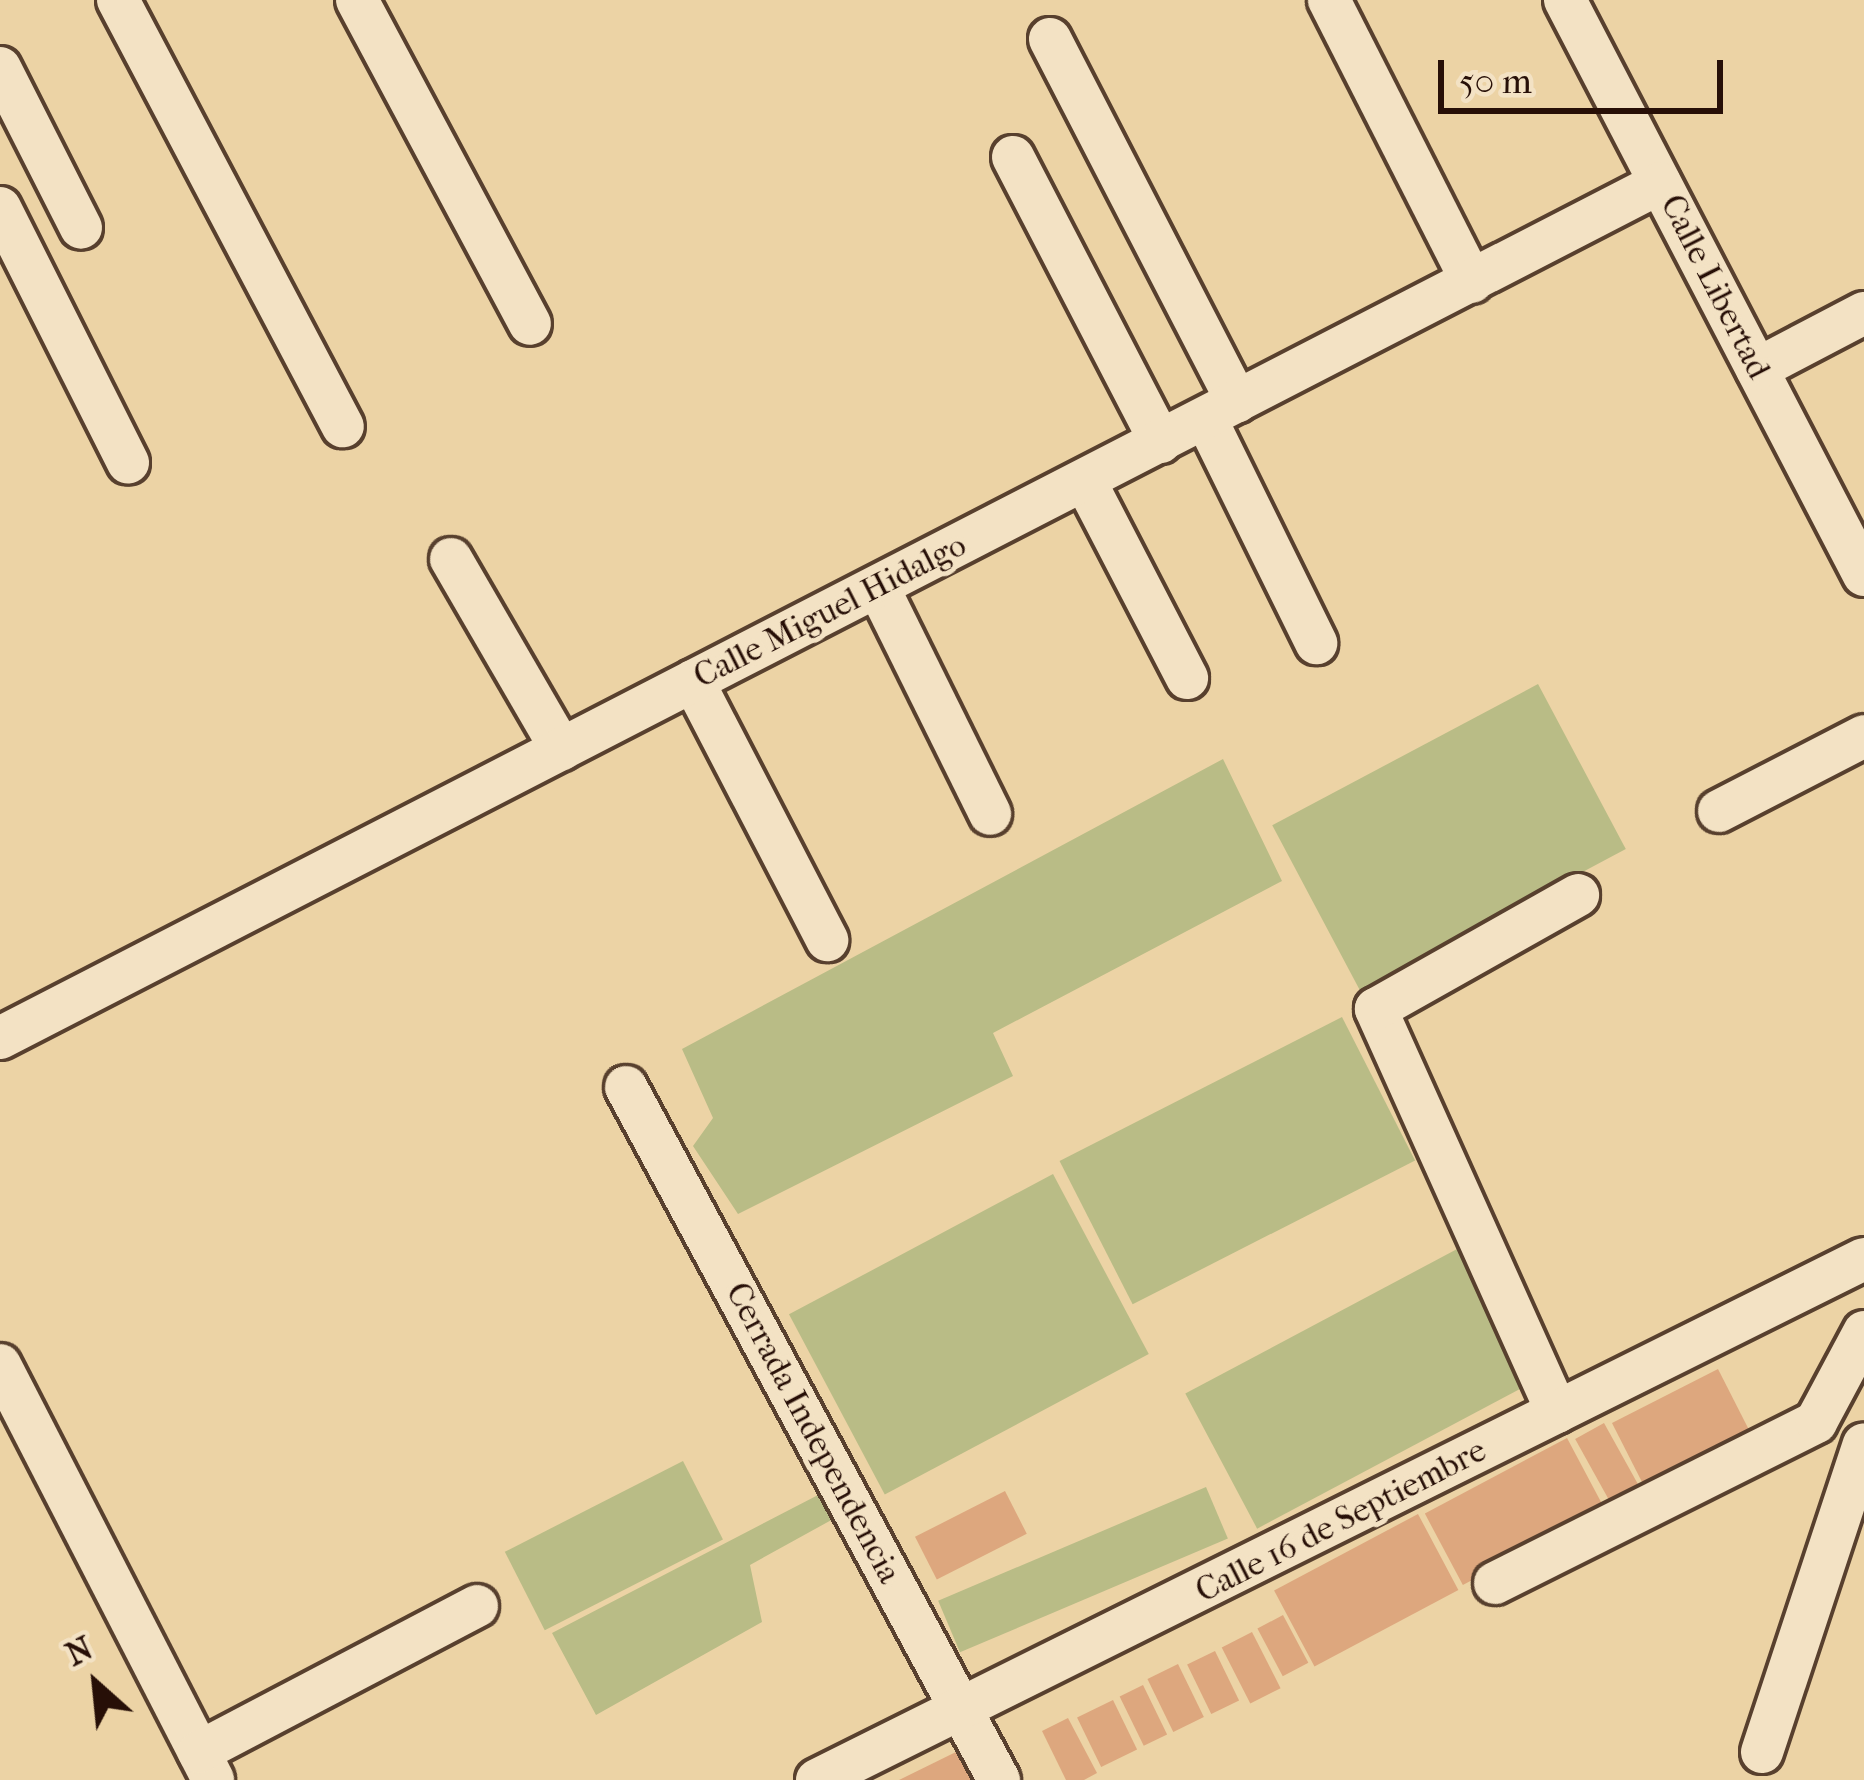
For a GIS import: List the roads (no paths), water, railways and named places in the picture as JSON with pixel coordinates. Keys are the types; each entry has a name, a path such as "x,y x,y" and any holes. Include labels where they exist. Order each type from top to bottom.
{"street":[{"path":"118,0 344,426"},
{"path":"358,0 530,324"},
{"path":"1329,0 1472,281"},
{"name":"Calle Libertad","path":"1565,0 1862,568"},
{"path":"1050,39 1221,411 1316,643"},
{"path":"0,68 81,228"},
{"path":"1013,157 1161,442"},
{"name":"Calle Miguel Hidalgo","path":"0,1038 1660,183"},
{"path":"0,208 128,464"},
{"path":"1757,369 1864,313"},
{"path":"1085,481 1187,678"},
{"path":"451,559 561,749"},
{"path":"878,587 990,814"},
{"path":"693,681 827,940"},
{"path":"1719,811 1864,736"},
{"path":"1557,1412 1376,1010 1578,895"},
{"name":"Cerrada Independencia","path":"626,1087 999,1780"},
{"name":"Calle 16 de Septiembre","path":"817,1780 1864,1259"},
{"path":"1495,1583 1798,1435 1833,1402 1864,1332"},
{"path":"0,1365 206,1766 478,1606"},
{"path":"1762,1752 1864,1444"}]}
